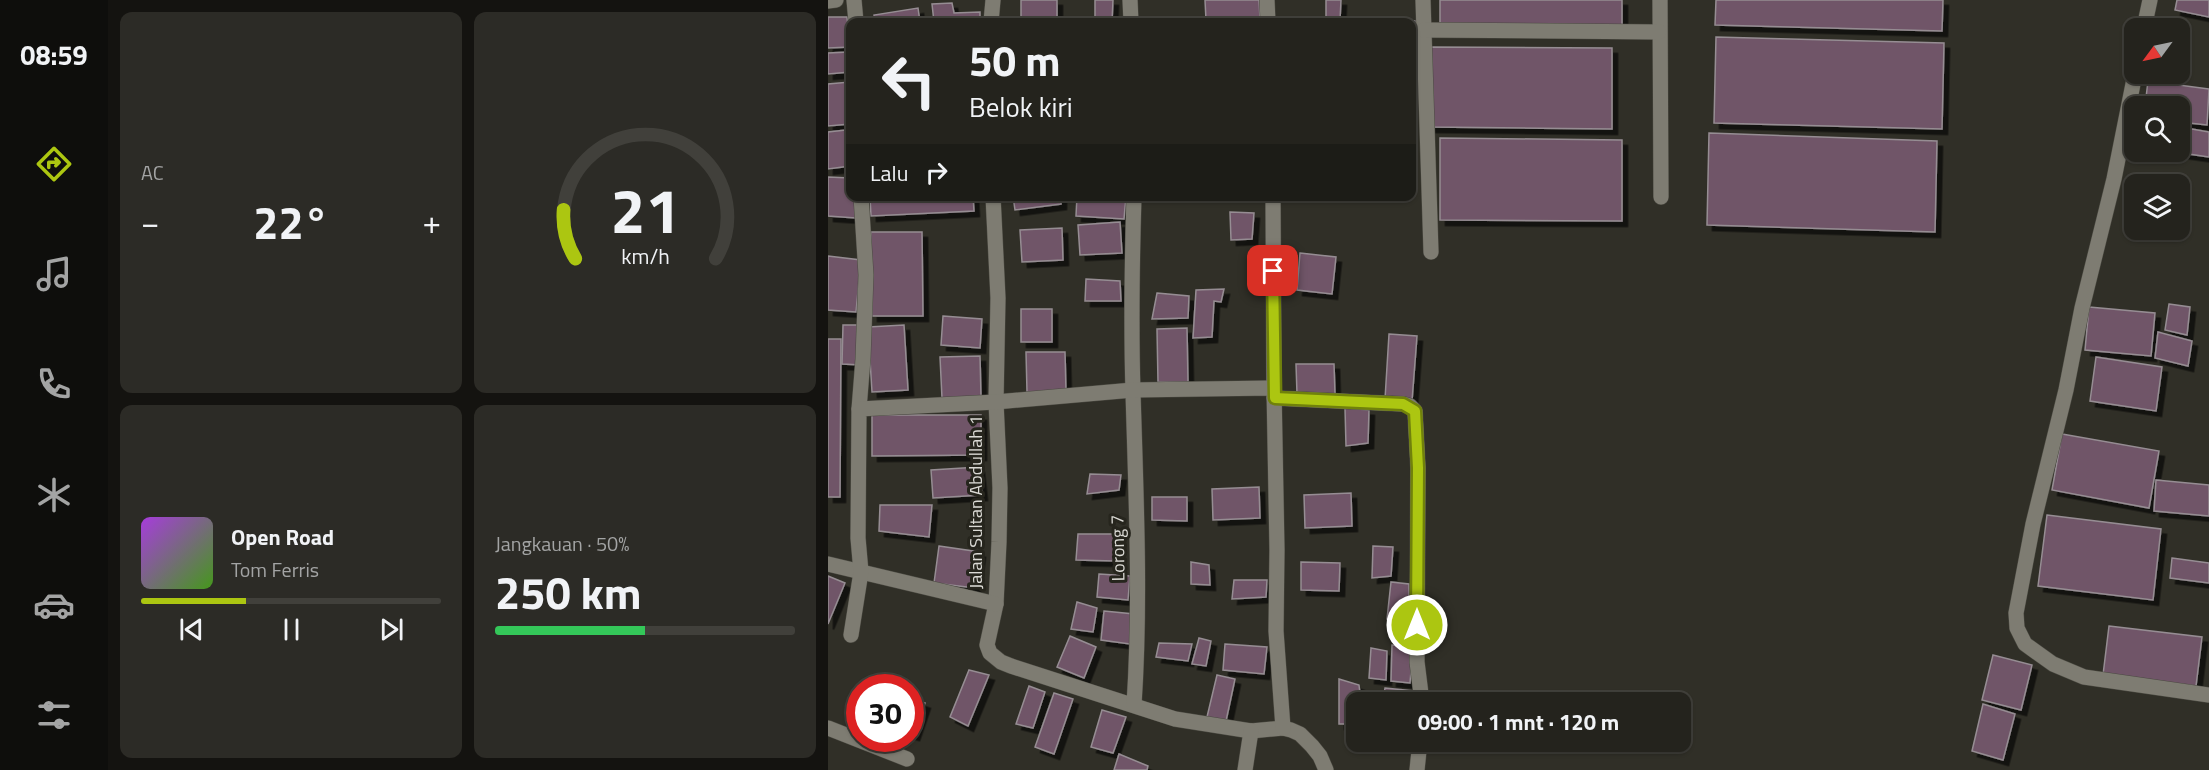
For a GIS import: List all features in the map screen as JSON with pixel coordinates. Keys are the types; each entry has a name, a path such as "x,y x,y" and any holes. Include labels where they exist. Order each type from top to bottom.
{"street":[{"path":"828,1 836,0"},
{"path":"854,0 856,18"},
{"path":"992,18 993,0"},
{"path":"1130,0 1131,18"},
{"path":"1267,0 1268,18"},
{"path":"1423,0 1431,252"},
{"path":"1660,0 1661,197"},
{"path":"2146,18 2150,0"},
{"path":"1424,30 1659,32"},
{"path":"2133,84 2114,179 2033,524 2016,613 2017,628 2021,638 2033,651 2068,672 2084,677 2209,695"},
{"path":"851,635 861,572 858,538 859,409 866,275 861,201"},
{"name":"Jalan Sultan Abdullah 1","path":"993,201 998,298 996,402 1000,488 996,604 987,645 990,653 1001,662 1175,719 1251,731 1283,728"},
{"name":"Lorong 7","path":"1134,201 1133,390 1138,558 1138,651 1134,705"},
{"path":"1273,201 1276,632 1283,728 1306,739 1320,756 1326,770"},
{"path":"859,409 996,402 1133,390 1274,393 1403,404 1415,411 1418,468 1417,662 1421,692"},
{"path":"828,564 996,604"},
{"path":"828,728 907,759"},
{"path":"1245,770 1251,731"},
{"path":"1418,770 1419,752"}],"building":[{"path":"1021,0 1057,0 1057,18 1021,18"},
{"path":"1095,0 1113,0 1112,18 1095,18"},
{"path":"1205,0 1259,0 1260,18 1206,18"},
{"path":"1326,0 1341,0 1340,18 1326,18"},
{"path":"1440,0 1622,0 1622,26 1440,24"},
{"path":"1716,0 1943,0 1942,31 1715,25"},
{"path":"2177,0 2209,0 2209,17 2175,10"},
{"path":"952,3 954,13 980,12 980,18 934,18 932,4"},
{"path":"918,8 919,18 874,18 874,15"},
{"path":"828,17 847,17 846,47 828,48"},
{"path":"1716,37 1944,43 1942,129 1714,123"},
{"path":"1430,47 1612,48 1612,129 1430,127"},
{"path":"846,52 846,72 828,74 828,53"},
{"path":"846,82 846,124 828,126 828,84"},
{"path":"2148,84 2171,84 2209,89 2207,125 2190,123 2190,96 2146,96"},
{"path":"2190,129 2209,132 2209,157 2190,154"},
{"path":"846,130 846,167 828,169 828,132"},
{"path":"1709,133 1937,141 1935,232 1707,225"},
{"path":"1440,138 1622,140 1622,221 1440,220"},
{"path":"828,177 846,178 846,201 857,201 856,218 828,216"},
{"path":"870,201 973,201 974,211 871,216"},
{"path":"1014,201 1061,201 1061,204 1015,210"},
{"path":"1077,201 1126,201 1124,219 1076,216"},
{"path":"1230,212 1254,213 1252,239 1231,240"},
{"path":"1120,222 1122,253 1080,255 1078,225"},
{"path":"1062,228 1063,260 1022,262 1020,230"},
{"path":"871,232 922,232 923,316 872,316"},
{"path":"1300,253 1336,257 1332,294 1297,290"},
{"path":"828,256 861,260 856,312 828,310"},
{"path":"1086,279 1120,281 1121,301 1085,301"},
{"path":"1224,289 1221,302 1214,301 1212,337 1193,338 1196,290"},
{"path":"1157,293 1189,296 1188,318 1152,319"},
{"path":"2169,304 2190,307 2187,335 2165,330"},
{"path":"2089,307 2155,313 2151,356 2085,350"},
{"path":"1021,309 1052,309 1052,342 1021,342"},
{"path":"943,316 982,319 980,348 941,345"},
{"path":"843,325 863,325 862,365 842,364"},
{"path":"904,325 908,390 872,392 868,327"},
{"path":"1187,328 1188,382 1158,382 1157,329"},
{"path":"2158,332 2192,341 2188,366 2155,358"},
{"path":"1389,334 1417,336 1412,401 1385,399"},
{"path":"828,339 841,339 840,497 828,497"},
{"path":"1026,352 1065,352 1066,392 1027,392"},
{"path":"980,356 981,397 942,398 940,357"},
{"path":"2096,357 2162,367 2156,411 2090,401"},
{"path":"1296,364 1334,364 1335,394 1297,394"},
{"path":"1345,408 1369,410 1368,443 1346,446"},
{"path":"872,415 981,415 981,455 872,456"},
{"path":"2062,434 2159,451 2149,508 2052,490"},
{"path":"979,467 982,495 933,498 931,470"},
{"path":"1090,474 1121,475 1119,490 1087,494"},
{"path":"2156,480 2209,485 2209,516 2154,511"},
{"path":"1259,487 1260,518 1213,520 1212,489"},
{"path":"1351,493 1352,526 1305,528 1304,495"},
{"path":"1152,497 1187,497 1187,521 1152,520"},
{"path":"880,505 932,505 929,537 879,531"},
{"path":"2047,515 2161,529 2153,600 2038,586"},
{"path":"1078,534 1115,534 1115,561 1076,560"},
{"path":"939,546 980,552 975,588 934,583"},
{"path":"1373,546 1393,547 1391,576 1372,578"},
{"path":"2172,558 2209,563 2209,583 2170,578"},
{"path":"1191,562 1209,565 1210,585 1191,584"},
{"path":"1301,562 1340,563 1339,591 1301,590"},
{"path":"1099,574 1130,576 1128,600 1097,597"},
{"path":"828,576 845,583 828,624"},
{"path":"1234,580 1267,580 1266,597 1232,599"},
{"path":"1391,582 1409,584 1409,619 1387,619"},
{"path":"1077,602 1097,608 1093,632 1071,629"},
{"path":"1104,611 1134,614 1130,644 1101,640"},
{"path":"2109,626 2202,637 2196,686 2103,675"},
{"path":"1070,636 1096,647 1084,678 1057,667"},
{"path":"1199,638 1211,641 1206,666 1192,664"},
{"path":"1159,643 1192,644 1188,661 1156,657"},
{"path":"1225,644 1267,647 1264,674 1223,670"},
{"path":"1392,645 1413,646 1410,683 1391,681"},
{"path":"1371,648 1387,651 1386,680 1369,678"},
{"path":"1993,655 2032,665 2021,710 1982,700"},
{"path":"969,670 989,675 968,726 950,717"},
{"path":"1217,675 1235,679 1226,721 1207,717"},
{"path":"1339,679 1359,685 1360,692 1346,692 1346,724 1339,724"},
{"path":"1029,686 1045,692 1033,728 1016,724"},
{"path":"1385,688 1414,691 1414,692 1384,692"},
{"path":"1054,693 1073,699 1054,754 1035,747"},
{"path":"1983,704 2015,714 2003,760 1972,751"},
{"path":"1102,710 1126,717 1113,753 1091,747"},
{"path":"1119,754 1148,766 1147,770 1114,770"}],"route":[{"path":"1273,271 1275,398 1403,404 1415,411 1418,468 1417,625"}]}
